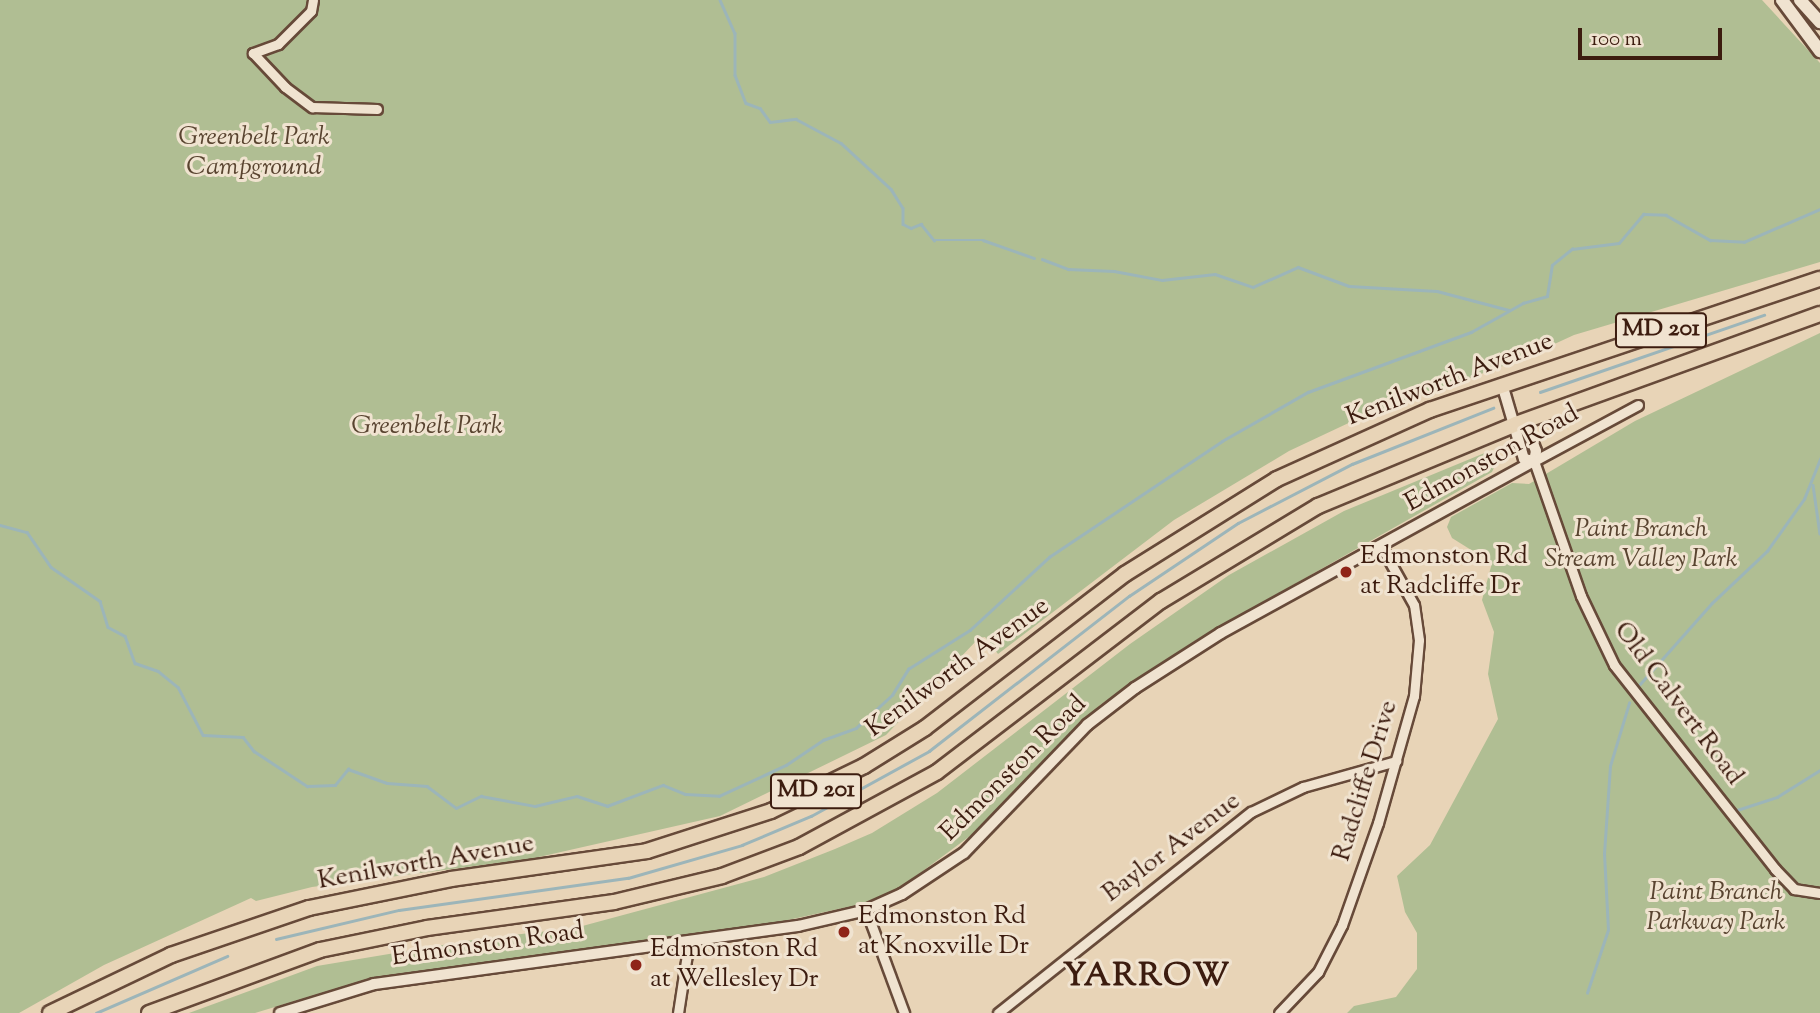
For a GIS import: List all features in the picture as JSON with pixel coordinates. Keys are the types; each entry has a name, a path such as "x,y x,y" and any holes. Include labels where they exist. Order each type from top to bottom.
{"main road":[{"path":"1782,0 1820,51"},
{"path":"1800,0 1820,22"},
{"name":"Kenilworth Avenue","path":"50,1013 172,955 309,908 451,879 647,852 783,806 864,766 925,728 1125,573 1236,502 1373,433 1502,384 1820,279"},
{"name":"MD 201","path":"149,1013 261,968 333,947 427,928 614,902 722,876 799,847 937,772 1161,601 1273,530 1385,474 1820,314"}],"street":[{"path":"313,0 311,11 278,44 253,53 285,88 312,107 377,109"},
{"name":"Old Calvert Road","path":"1502,384 1516,424 1529,432 1536,450 1534,461 1591,624 1614,665 1786,883 1802,893 1820,893"},
{"name":"Edmonston Road","path":"280,1013 374,984 798,926 866,910 902,894 964,853 1087,725 1135,688 1221,633 1638,405"},
{"name":"Radcliffe Drive","path":"1279,1013 1308,985 1332,948 1355,892 1414,696 1419,640 1409,591 1381,546"},
{"name":"Baylor Avenue","path":"998,1013 1251,812 1303,787 1396,761"},
{"path":"866,910 904,1013"},
{"path":"678,1013 689,942"}],"green space":[{"name":"Greenbelt Park","path":"0,0 1762,0 1820,63 1820,262 1574,335 1522,359 1355,420 1289,451 1174,520 998,654 985,637 979,638 886,735 720,816 530,859 312,887 256,901 251,898 104,965 19,1013 0,1013"},
{"path":"1820,333 1820,1013 1347,1013 1354,1006 1396,997 1417,969 1417,933 1405,912 1397,876 1430,845 1498,719 1488,674 1494,632 1482,600 1492,563 1452,538 1447,527 1451,517 1512,483 1529,484 1635,421"},
{"path":"1487,452 1498,459 1492,472 1196,640 1100,705 978,830 900,888 871,902 765,925 374,977 255,1013 189,1013 317,966 485,938 575,928 764,877 835,849 872,833 937,793 1130,644 1229,575 1344,511"}],"waterway":[{"path":"720,0 735,33 735,75 746,103 760,108 770,122 796,119 841,143 891,189 903,208 903,224 911,228 921,224 934,240 983,240 1034,258"},
{"path":"0,525 27,532 51,567 100,601 108,627 125,636 135,663 158,671 178,687 203,735 243,737 254,751 307,786 335,785 348,769 387,783 427,786 456,808 481,796 535,806 577,796 607,806 663,785 685,794 719,796 786,765 823,740 856,728 892,695 908,669 970,630 1049,557 1222,441 1308,392 1471,332 1523,303 1547,296 1552,265 1572,249 1619,243 1643,214 1666,215 1710,240 1744,242 1820,209"},
{"path":"1042,259 1068,269 1114,271 1162,280 1215,274 1253,287 1298,267 1349,286 1437,291 1509,310"},
{"path":"1540,392 1764,315"},
{"path":"276,939 399,910 628,878 742,845 811,816 929,751 1129,596 1238,523 1352,464 1493,408"},
{"path":"1640,684 1712,603 1767,551 1804,499 1820,459"},
{"path":"1813,485 1820,534"},
{"path":"1587,993 1608,930 1604,854 1610,766 1629,703"},
{"path":"1737,810 1777,797 1820,770"},
{"path":"96,1013 227,956"}],"place":[{"name":"Edmonston Rd at Radcliffe Dr","path":"1346,572"},
{"name":"Edmonston Rd at Knoxville Dr","path":"844,932"},
{"name":"Edmonston Rd at Wellesley Dr","path":"636,965"}],"district":[{"name":"YARROW","path":"1147,978"}],"park label":[{"name":"Greenbelt Park Campground","path":"254,153"},
{"name":"Paint Branch Stream Valley Park","path":"1641,545"},
{"name":"Paint Branch Parkway Park","path":"1716,908"}]}
